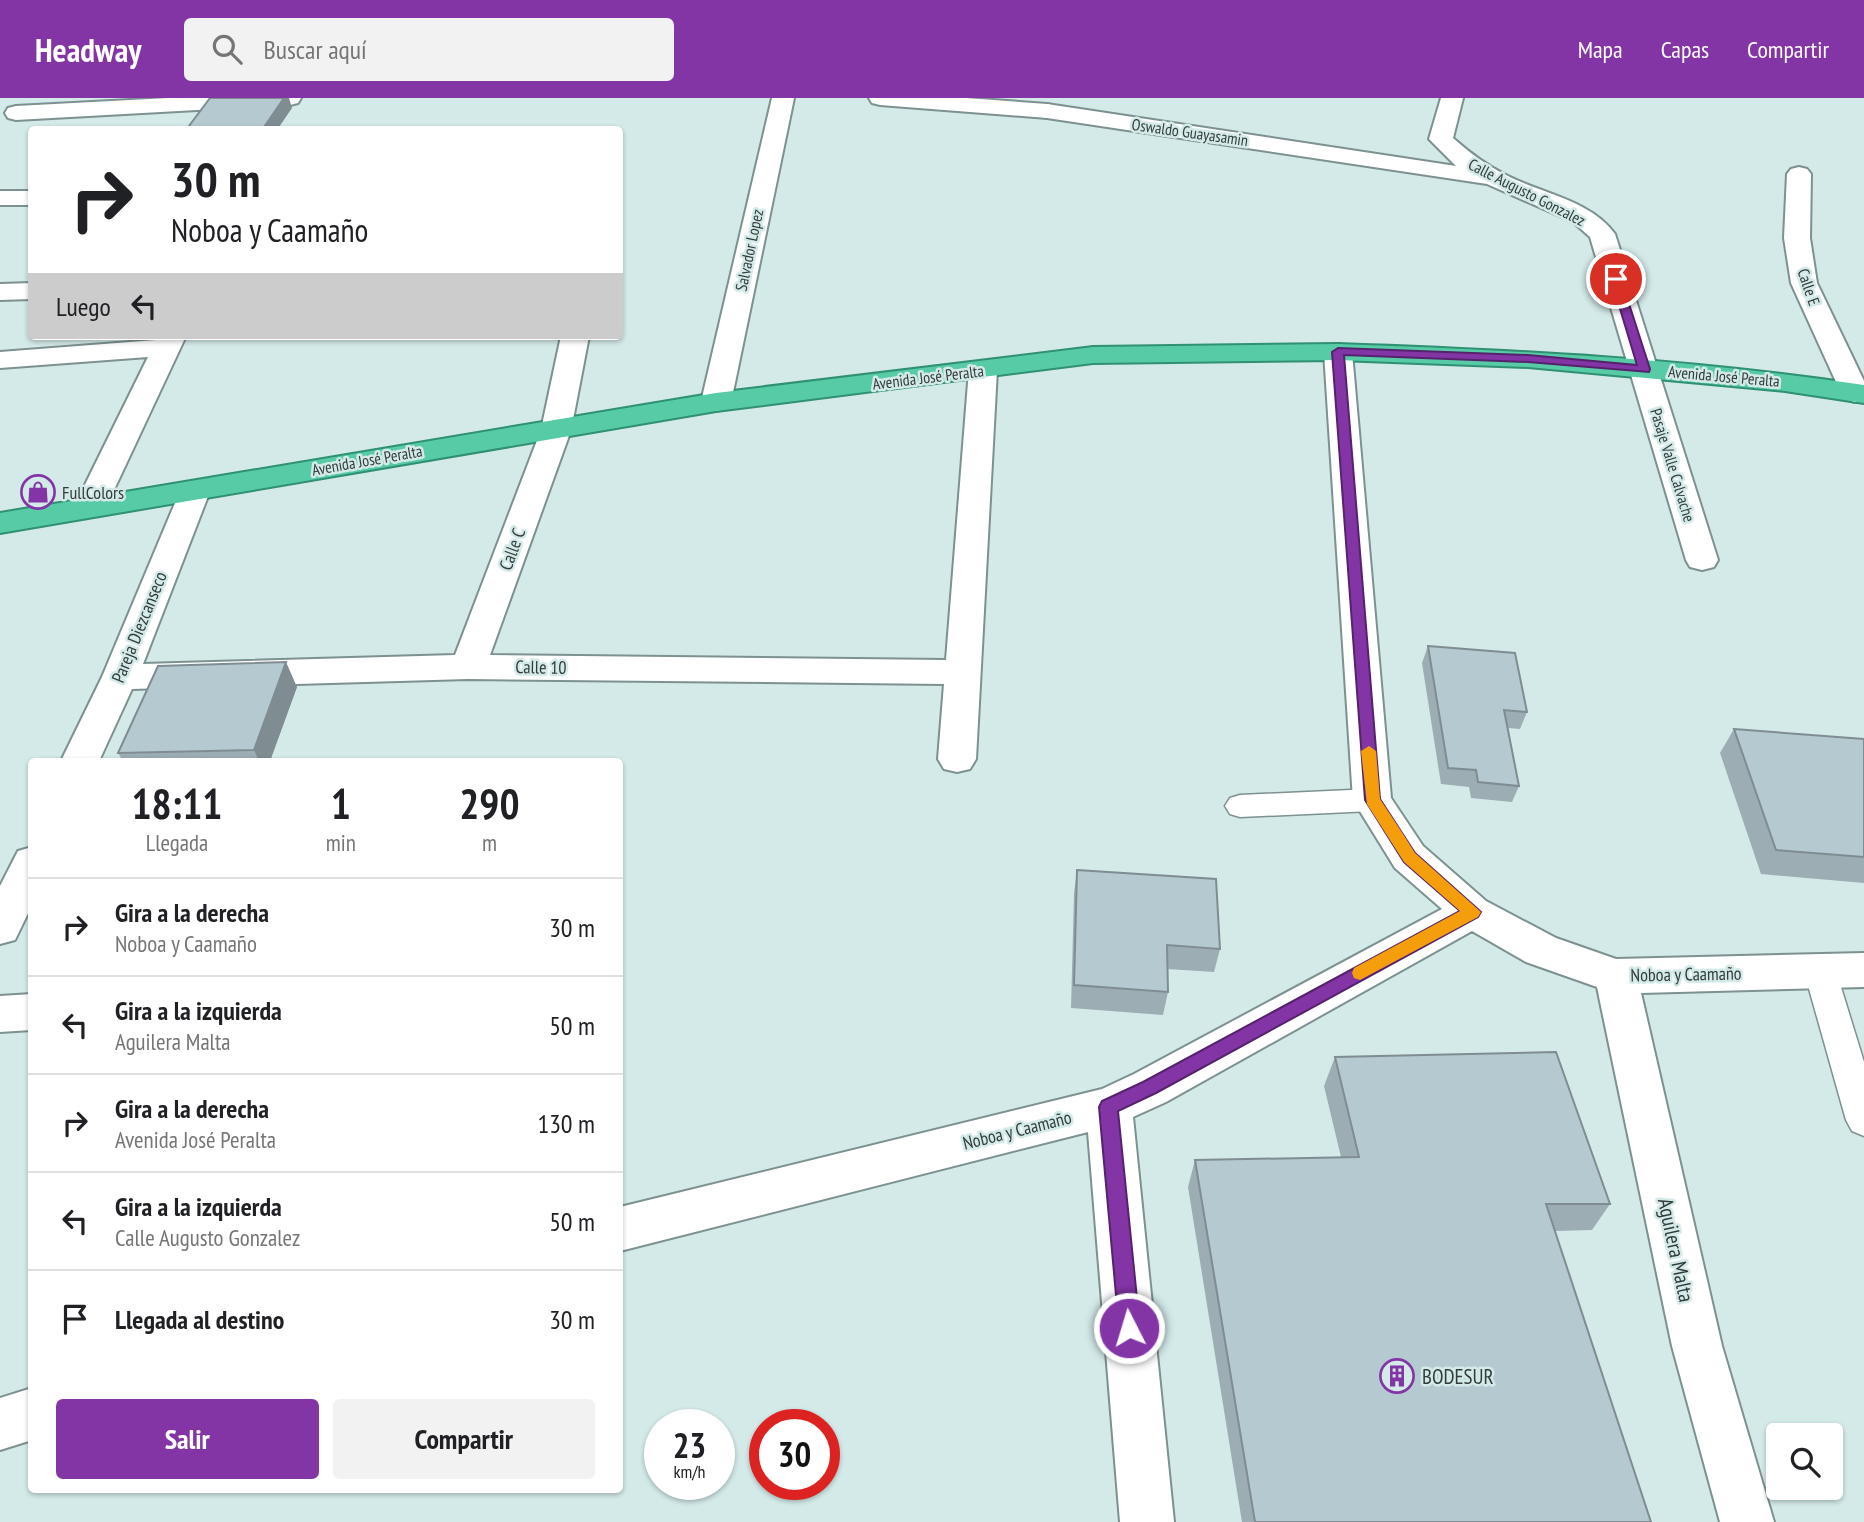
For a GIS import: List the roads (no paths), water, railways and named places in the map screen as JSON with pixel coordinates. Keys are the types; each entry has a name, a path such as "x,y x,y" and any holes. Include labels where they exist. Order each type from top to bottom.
{"highway":[{"name":"Avenida José Peralta","path":"0,523 716,402 1121,354 1338,352 1528,359 1785,382 1860,394"}],"street":[{"path":"7,117 294,108 313,98"},
{"name":"Salvador Lopez","path":"716,402 783,98"},
{"name":"Oswaldo Guayasamin","path":"880,98 1047,111 1416,165 1499,181"},
{"name":"Calle Augusto Gonzalez","path":"1452,98 1441,139 1466,162 1499,181 1582,217 1602,234 1644,369"},
{"name":"Calle E","path":"1799,174 1797,237 1804,283 1860,394"},
{"path":"0,198 28,198"},
{"path":"0,292 28,291"},
{"name":"Calle C","path":"467,667 556,430 574,340"},
{"path":"0,360 170,342"},
{"path":"90,507 170,342"},
{"path":"1338,352 1373,800 1409,857 1472,912"},
{"name":"Pasaje Valle Calvache","path":"1644,369 1702,560"},
{"path":"957,759 983,370"},
{"name":"Pareja Diezcanseco","path":"81,758 120,677 194,491"},
{"name":"Calle 10","path":"120,677 467,667 961,672"},
{"path":"0,928 28,870"},
{"name":"Noboa y Caamaño","path":"623,1228 1109,1107 1150,1088 1472,912 1541,950 1616,976 1864,970"},
{"name":"Aguilera Malta","path":"1616,976 1697,1346 1747,1522"},
{"path":"0,1014 28,1012"},
{"path":"1109,1107 1147,1522"},
{"path":"0,1424 28,1415"}],"lane":[{"path":"1240,806 1373,800"},
{"path":"1820,971 1864,1120"}],"place":[{"name":"FullColors","path":"38,492"},
{"name":"BODESUR","path":"1397,1376"}]}
